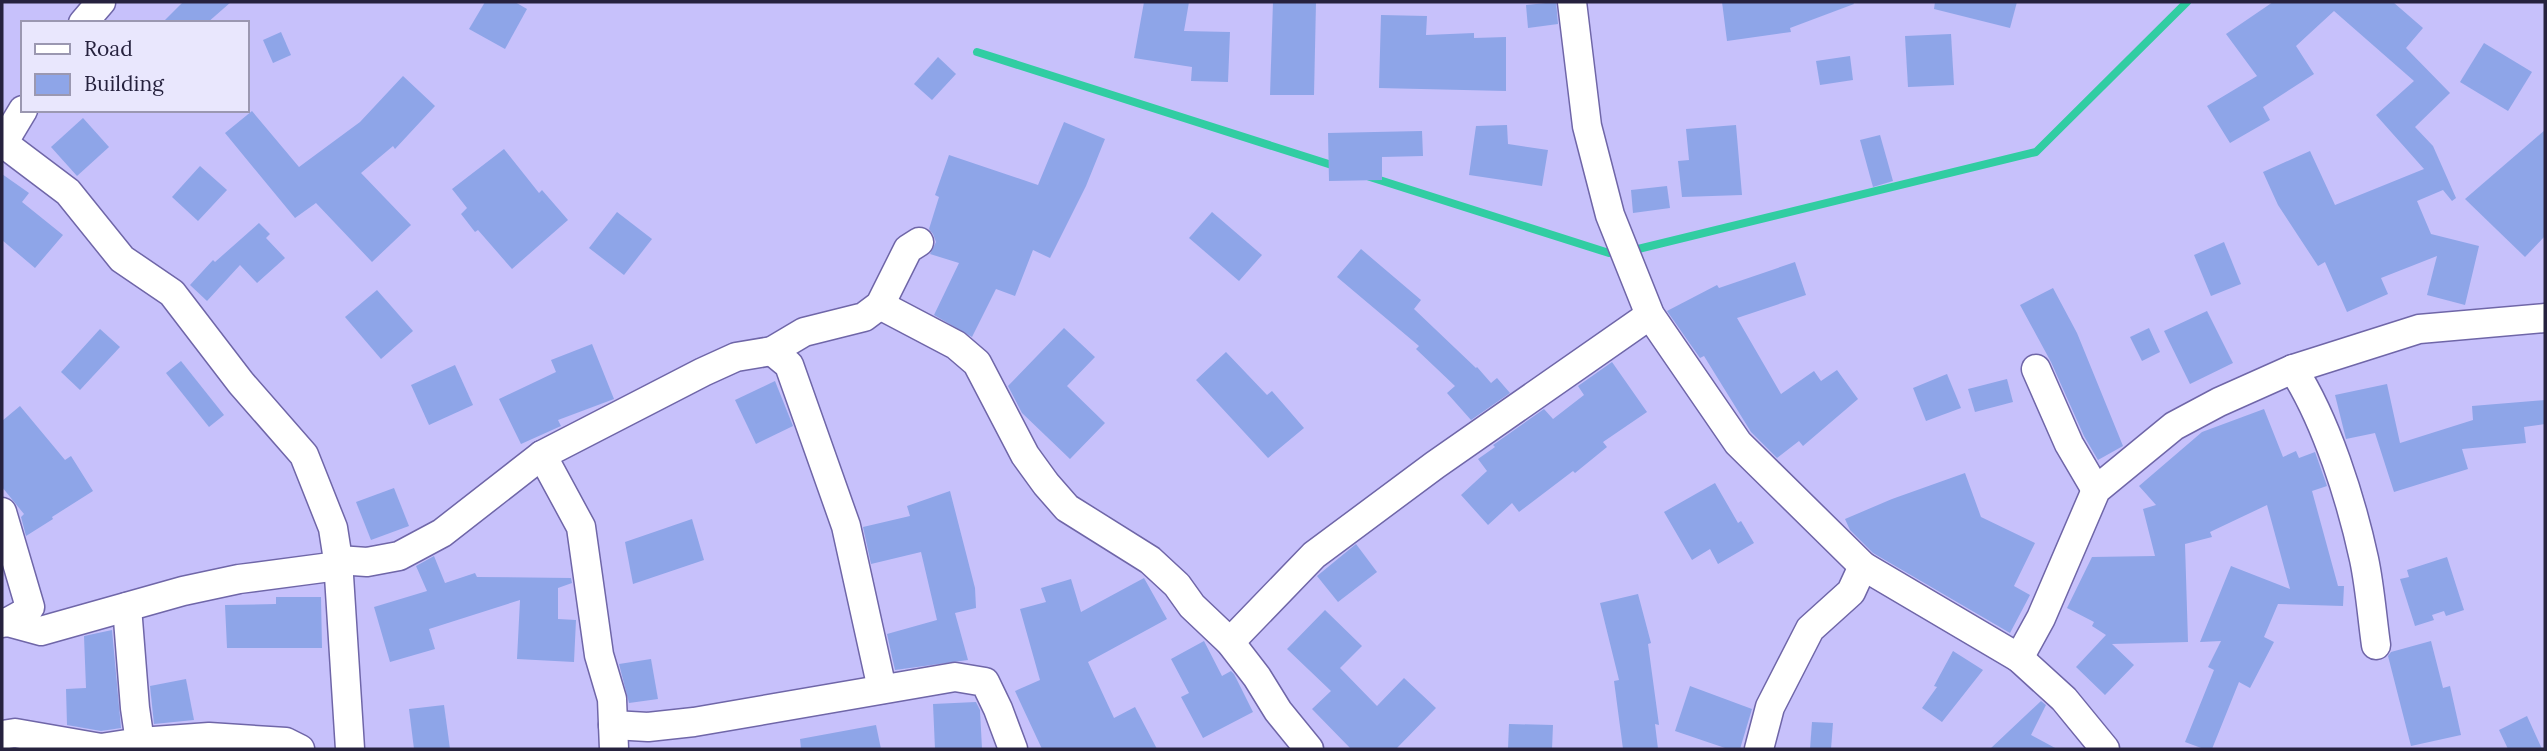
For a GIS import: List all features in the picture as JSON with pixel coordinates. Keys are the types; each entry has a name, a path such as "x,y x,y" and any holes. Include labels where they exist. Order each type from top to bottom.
{"street":[{"path":"85,21 101,2"},
{"path":"1572,2 1587,126 1609,215 1650,315 1738,443 1863,566 2019,658 2064,699 2105,749"},
{"path":"22,112 3,144 68,192 122,258 172,293 240,383 304,456 333,528 338,563 350,749"},
{"path":"5,622 41,631 239,579 399,556 442,533 542,455 736,357 772,351 804,332 864,317 880,305 908,249 919,242"},
{"path":"880,305 956,345 977,363 1025,456 1046,484 1067,508 1150,560 1177,585 1192,606 1230,642 1257,677 1278,711 1309,749"},
{"path":"1230,642 1314,555 1435,465 1650,315"},
{"path":"2019,658 2041,618 2096,490 2174,426 2218,402 2293,369 2419,329 2545,318"},
{"path":"772,351 789,365 846,526 882,689"},
{"path":"2036,369 2069,444 2096,490"},
{"path":"2293,369 2306,388 2334,457 2350,510 2364,560 2376,645"},
{"path":"542,455 580,527 599,654 612,699 614,737 648,727 694,722 955,677 985,682 1013,749"},
{"path":"2,512 30,607 26,612 5,622"},
{"path":"1759,749 1770,707 1810,629 1851,592 1863,566"},
{"path":"127,607 140,742"},
{"path":"2,735 15,733 101,748 209,737 286,742 300,749"}],"building":[{"path":"183,2 231,2 209,21 164,21"},
{"path":"485,2 515,2 527,9 505,49 469,29"},
{"path":"1144,2 1189,2 1184,31 1230,32 1228,82 1191,81 1192,67 1134,58"},
{"path":"1273,2 1316,2 1314,95 1270,95"},
{"path":"1556,2 1558,24 1528,28 1526,5"},
{"path":"1722,2 1854,4 1790,28 1791,32 1727,41"},
{"path":"1935,2 2017,2 2010,28 1934,9"},
{"path":"2273,2 2393,2 2423,28 2406,48 2450,93 2415,127 2433,146 2456,198 2452,201 2443,190 2417,201 2431,234 2479,246 2465,305 2427,295 2437,256 2381,278 2388,294 2347,312 2325,262 2318,266 2278,205 2263,172 2310,151 2335,205 2424,169 2376,115 2414,81 2334,11 2296,46 2314,74 2263,107 2270,120 2230,143 2207,106 2257,76 2226,34"},
{"path":"1381,15 1427,16 1426,35 1474,33 1474,38 1506,37 1506,91 1379,88"},
{"path":"281,32 291,55 273,63 263,40"},
{"path":"1951,34 1954,85 1908,87 1905,36"},
{"path":"2484,43 2532,72 2508,111 2460,82"},
{"path":"1850,56 1853,80 1820,85 1816,61"},
{"path":"938,57 956,74 932,100 914,84"},
{"path":"403,76 435,106 395,149 393,146 361,173 411,225 372,262 316,203 295,218 225,133 252,111 299,167 360,122"},
{"path":"83,118 109,147 77,176 51,147"},
{"path":"1064,122 1105,139 1086,186 1050,258 1033,250 1015,296 996,289 972,337 934,315 959,263 930,254 936,242 929,229 939,197 935,195 949,155 1038,185"},
{"path":"1507,125 1508,144 1548,150 1542,186 1469,175 1476,126"},
{"path":"1736,125 1742,195 1682,197 1678,161 1689,160 1686,129"},
{"path":"2545,130 2545,236 2525,257 2465,199"},
{"path":"1422,131 1423,156 1382,157 1382,180 1329,181 1328,133"},
{"path":"1880,135 1893,181 1873,187 1860,140"},
{"path":"504,149 539,193 542,190 568,220 512,269 461,214 467,208 452,189"},
{"path":"200,166 227,190 198,221 172,197"},
{"path":"2,174 29,193 22,202 63,235 35,268 2,240"},
{"path":"1667,186 1670,208 1633,213 1631,190"},
{"path":"617,212 652,239 624,275 589,248"},
{"path":"1212,212 1262,255 1239,281 1189,238"},
{"path":"259,223 270,234 266,238 285,258 257,283 240,265 207,301 190,285 213,260 215,262"},
{"path":"2224,242 2241,284 2211,296 2194,255"},
{"path":"1361,249 1421,300 1414,309 1491,383 1497,378 1510,393 1471,420 1447,393 1455,386 1416,349 1419,346 1337,277"},
{"path":"1795,262 1806,295 1737,318 1781,394 1814,371 1821,381 1837,370 1858,399 1803,446 1799,441 1777,458 1751,432 1704,356 1700,358 1667,311 1717,285 1719,288"},
{"path":"2053,288 2077,333 2123,446 2098,460 2020,305"},
{"path":"377,290 413,331 381,359 345,317"},
{"path":"2207,311 2233,363 2190,384 2164,331"},
{"path":"1064,328 1095,357 1067,386 1105,423 1070,459 1022,413 1008,386"},
{"path":"2149,328 2160,352 2142,361 2130,337"},
{"path":"100,329 120,347 80,390 61,372"},
{"path":"592,344 614,399 558,420 561,426 521,444 499,399 556,372 551,360"},
{"path":"1226,352 1267,395 1272,391 1304,428 1268,458 1196,380"},
{"path":"181,361 224,415 209,427 166,373"},
{"path":"1612,362 1647,412 1603,442 1607,447 1575,473 1573,471 1519,512 1512,503 1488,525 1461,495 1487,471 1478,459 1495,447 1493,445 1544,409 1553,419 1584,395 1578,386"},
{"path":"455,365 473,405 429,425 411,385"},
{"path":"1947,374 1961,408 1926,421 1913,388"},
{"path":"2007,379 2013,402 1975,412 1968,389"},
{"path":"775,381 793,426 756,444 735,400"},
{"path":"2387,384 2400,443 2473,420 2472,406 2545,400 2545,424 2524,427 2526,443 2462,449 2468,469 2394,492 2375,433 2346,439 2335,395"},
{"path":"20,406 65,460 71,456 93,491 26,536 21,517 24,514 2,487 2,421"},
{"path":"2264,409 2283,457 2296,451 2299,458 2315,452 2327,486 2312,491 2338,586 2344,586 2343,606 2278,604 2264,637 2274,642 2250,688 2239,682 2212,749 2204,749 2185,742 2214,670 2208,667 2221,641 2200,642 2231,566 2290,589 2267,505 2210,532 2212,537 2185,544 2188,642 2112,644 2134,665 2105,695 2076,667 2106,635 2092,626 2094,622 2067,608 2092,557 2155,556 2143,509 2156,505 2139,486 2202,432"},
{"path":"1965,473 1981,517 2035,543 2014,586 2030,595 2010,633 1873,553 1850,530 1845,519"},
{"path":"1715,483 1738,523 1741,521 1754,543 1718,564 1710,549 1692,560 1664,512"},
{"path":"394,488 409,526 371,540 356,502"},
{"path":"950,491 975,588 976,608 955,613 968,660 895,670 887,634 937,620 921,552 871,564 863,527 910,516 907,506"},
{"path":"692,519 704,560 633,584 625,542"},
{"path":"1356,544 1377,572 1338,602 1317,576"},
{"path":"434,556 445,583 475,573 477,577 571,578 572,583 558,588 558,619 576,620 574,662 517,659 520,600 429,629 435,649 390,662 374,607 427,591 416,566"},
{"path":"2447,557 2464,610 2446,616 2444,611 2432,615 2434,620 2415,626 2400,579 2409,577 2407,570"},
{"path":"1144,578 1167,619 1088,662 1114,718 1135,707 1157,749 1042,749 1015,691 1040,680 1020,609 1046,602 1041,588 1071,579 1081,612"},
{"path":"1638,594 1651,643 1648,644 1659,725 1655,724 1658,749 1623,749 1614,681 1619,680 1600,603"},
{"path":"276,597 321,597 322,648 227,648 225,605 276,604"},
{"path":"1325,610 1362,646 1340,668 1377,706 1404,678 1436,708 1396,749 1351,749 1312,709 1331,691 1287,649"},
{"path":"112,630 121,728 101,731 67,725 66,689 86,688 84,636"},
{"path":"1204,641 1222,676 1231,671 1234,674 1253,712 1203,738 1181,697 1189,693 1171,659"},
{"path":"2431,641 2443,688 2450,686 2461,735 2411,746 2388,656 2391,652"},
{"path":"1953,651 1983,670 1942,722 1922,708 1937,687 1934,686"},
{"path":"651,659 658,699 629,703 619,664"},
{"path":"186,679 194,720 154,724 150,686"},
{"path":"1690,686 1752,709 1740,749 1728,749 1675,731"},
{"path":"2041,701 2046,705 2031,735 2057,749 1990,749"},
{"path":"976,702 980,710 982,749 935,749 933,704"},
{"path":"444,705 450,749 414,749 409,709"},
{"path":"2527,716 2542,749 2508,749 2499,730"},
{"path":"1812,722 1833,723 1831,749 1810,749"},
{"path":"1509,724 1553,725 1552,749 1508,749"},
{"path":"876,725 881,749 801,749 800,739"}],"waterway":[{"path":"1634,250 2036,152 2187,2"},
{"path":"977,52 1338,167"},
{"path":"1370,177 1609,253"}]}
